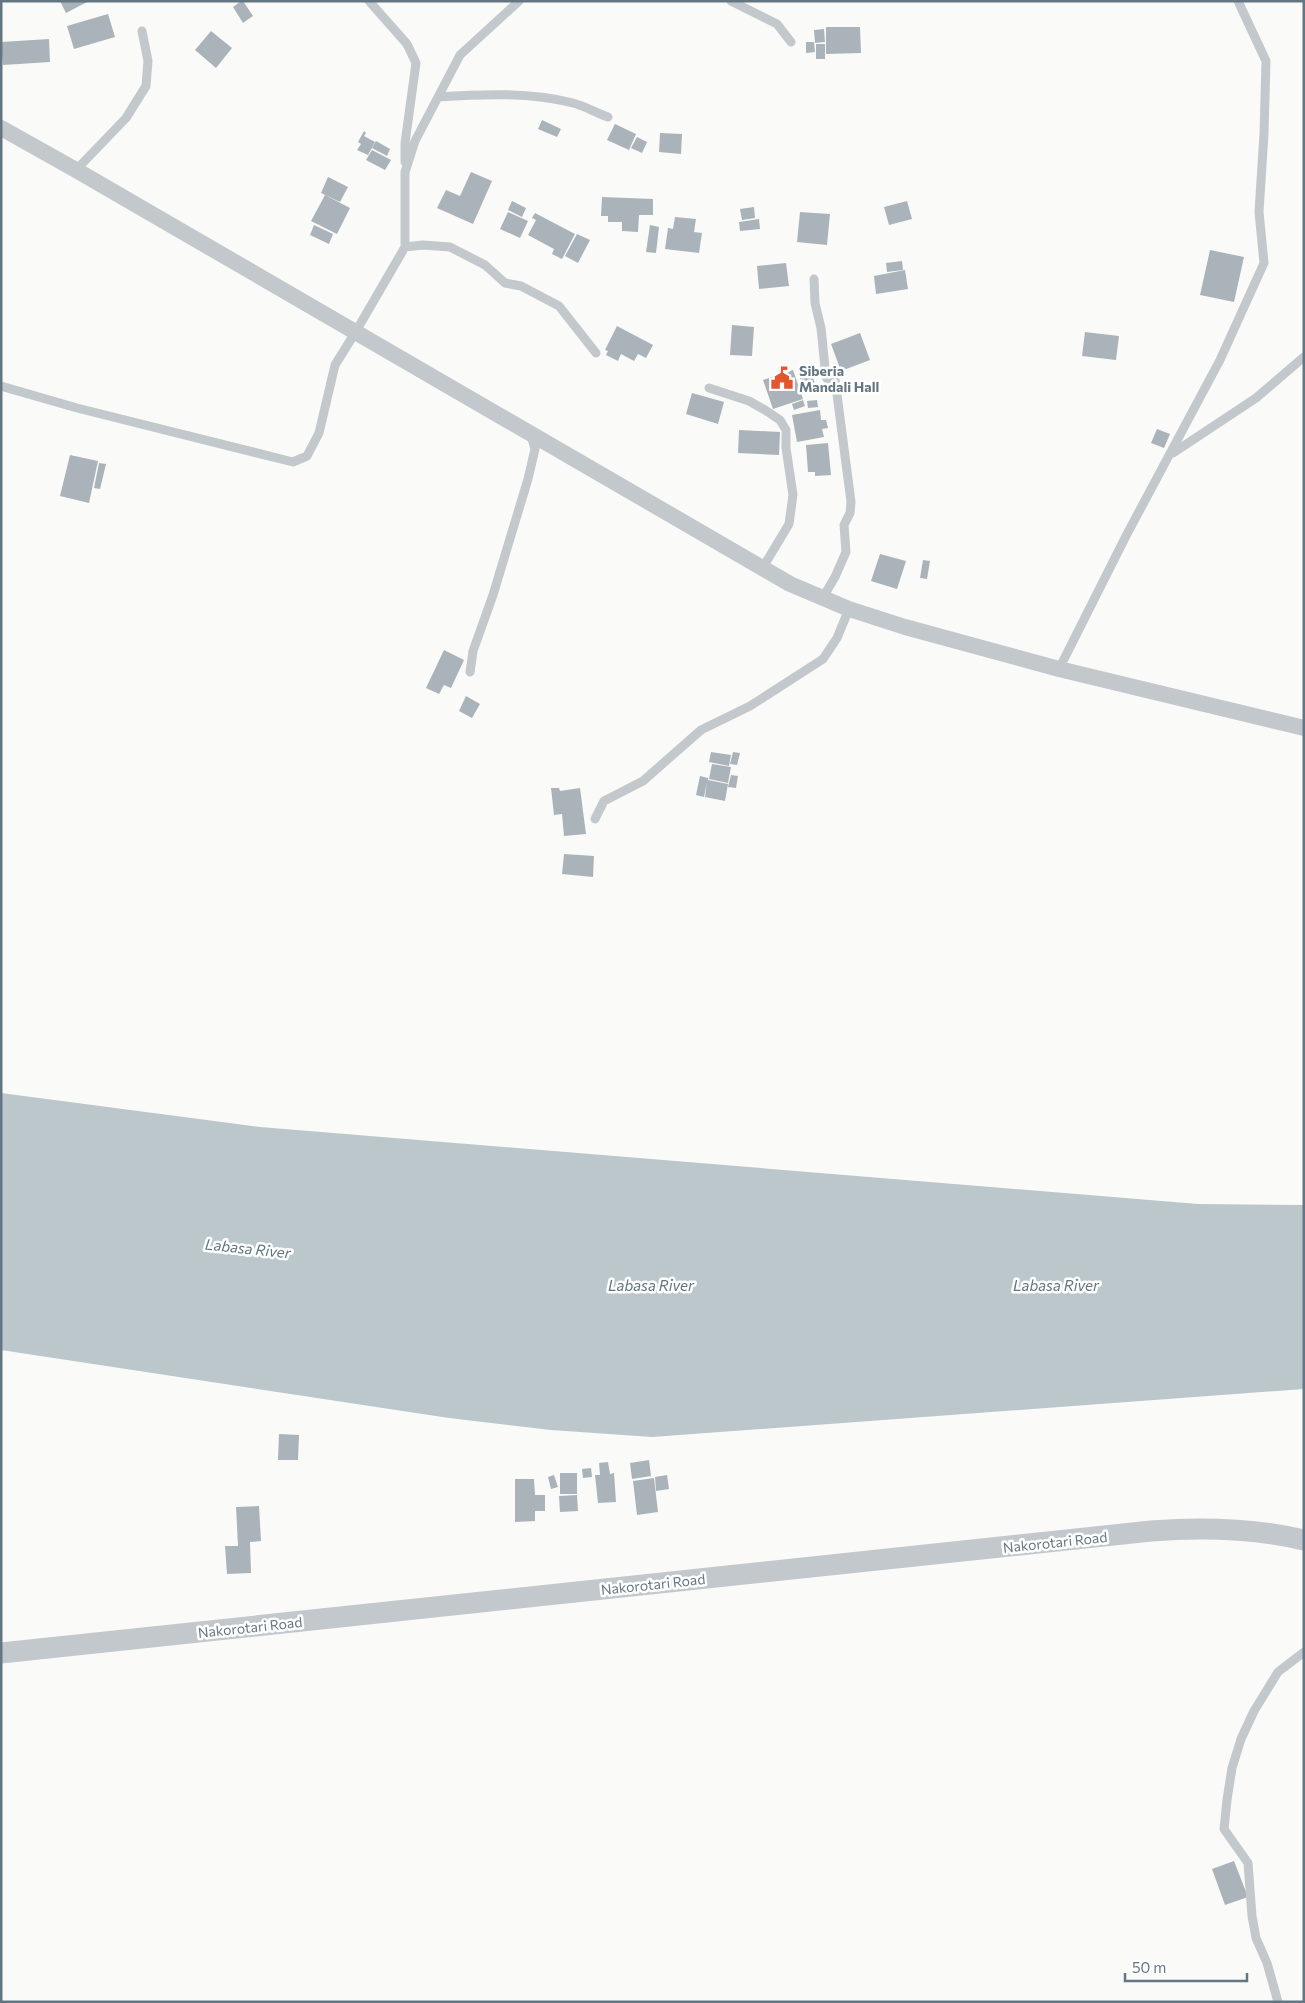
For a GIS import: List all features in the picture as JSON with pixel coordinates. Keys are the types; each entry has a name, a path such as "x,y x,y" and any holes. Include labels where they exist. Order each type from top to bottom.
{"street":[{"path":"1,128 762,569 822,599 848,610 905,627 1059,669 1304,728"},
{"name":"Nakorotari Road","path":"1,1653 1151,1531 1192,1528 1235,1529 1304,1540"}],"lane":[{"path":"1,386 76,408 292,462 307,456 319,433 335,365 405,247 405,143 416,63 407,44 369,1"},
{"path":"405,172 415,141 460,55 519,1"},
{"path":"730,1 777,24 791,42"},
{"path":"1059,669 1220,360 1264,263 1259,212 1266,61 1238,1"},
{"path":"76,170 126,118 146,86 148,61 142,31"},
{"path":"438,97 487,94 529,96 574,103 608,117"},
{"path":"405,247 423,245 450,247 485,265 504,283 521,286 559,306 596,353"},
{"path":"814,278 815,303 821,328 826,377 835,392"},
{"path":"1170,454 1256,398 1304,357"},
{"path":"822,599 835,577 846,552 844,525 850,513 851,502 835,392 835,379"},
{"path":"709,388 749,401 780,420 786,430 786,448 793,495 790,524 762,569"},
{"path":"470,672 473,651 494,595 528,478 535,449 531,435"},
{"path":"595,819 604,801 643,781 701,730 750,706 824,659 836,638 848,610"},
{"path":"1278,2002 1267,1963 1256,1938 1252,1916 1248,1863 1224,1829 1232,1768 1241,1739 1254,1711 1278,1672 1304,1652"}],"water":[{"name":"Labasa River","path":"1,1093 260,1127 1198,1204 1304,1205 1304,1389 652,1437 551,1430 449,1418 1,1350"}],"building":[{"path":"60,1 89,1 66,13"},
{"path":"243,1 253,16 243,23 233,7"},
{"path":"108,14 115,37 74,49 67,26"},
{"path":"826,27 860,27 861,53 826,54"},
{"path":"824,29 825,42 815,43 814,30"},
{"path":"211,31 232,48 216,68 195,50"},
{"path":"49,39 50,62 3,65 1,42"},
{"path":"806,42 814,42 815,52 806,53"},
{"path":"816,44 825,44 825,59 816,59"},
{"path":"542,120 561,129 557,137 538,129"},
{"path":"615,124 636,134 629,150 607,140"},
{"path":"364,131 366,133 364,136 375,142 368,155 357,150 361,144 358,142"},
{"path":"660,133 682,134 681,154 659,152"},
{"path":"637,137 647,142 642,153 631,148"},
{"path":"376,141 390,149 387,156 372,148"},
{"path":"372,150 391,160 385,170 366,160"},
{"path":"471,172 492,181 473,224 437,208 446,190 460,196"},
{"path":"328,177 348,187 340,202 321,193"},
{"path":"325,195 350,208 337,234 311,221"},
{"path":"602,197 653,199 653,215 639,215 638,232 622,231 622,222 608,222 608,216 601,216"},
{"path":"512,201 526,208 522,217 508,210"},
{"path":"907,201 912,219 889,225 884,207"},
{"path":"754,207 755,218 742,220 740,209"},
{"path":"508,212 528,221 520,238 500,229"},
{"path":"800,212 830,214 827,245 797,242"},
{"path":"535,213 575,234 562,259 552,254 554,249 528,235 536,220 532,218"},
{"path":"675,217 696,219 694,232 702,233 699,253 665,249 668,228 673,229"},
{"path":"759,219 760,229 740,231 739,222"},
{"path":"314,225 333,234 329,244 310,235"},
{"path":"650,225 659,227 656,253 646,252"},
{"path":"577,234 590,240 578,263 565,256"},
{"path":"1210,250 1244,257 1234,302 1200,295"},
{"path":"902,261 903,270 887,272 886,263"},
{"path":"786,263 789,286 759,289 757,266"},
{"path":"905,270 908,289 876,294 874,276"},
{"path":"732,325 754,327 752,356 730,355"},
{"path":"617,326 653,345 646,358 638,354 634,361 621,354 618,361 606,355 608,351 605,350"},
{"path":"1085,332 1119,336 1116,360 1082,356"},
{"path":"860,333 870,360 841,371 831,344"},
{"path":"810,368 811,371 816,369 819,377 813,378 817,389 805,393 798,372"},
{"path":"793,370 803,399 773,409 763,380"},
{"path":"692,393 724,402 718,424 686,414"},
{"path":"803,400 805,406 794,410 792,404"},
{"path":"817,400 818,407 808,408 807,401"},
{"path":"820,410 821,420 826,420 828,428 822,429 824,437 797,442 792,415"},
{"path":"1157,429 1170,434 1164,448 1151,443"},
{"path":"739,430 780,432 779,455 738,453"},
{"path":"828,443 831,475 815,476 815,472 808,472 806,445"},
{"path":"70,455 98,461 89,503 60,496"},
{"path":"99,463 106,464 100,489 94,488"},
{"path":"880,554 906,561 897,589 871,581"},
{"path":"923,560 930,561 927,579 920,578"},
{"path":"444,650 464,660 451,688 444,685 439,694 426,688"},
{"path":"466,696 480,704 472,718 459,711"},
{"path":"711,752 731,755 729,766 709,762"},
{"path":"733,752 740,753 737,765 730,764"},
{"path":"712,764 731,767 728,783 709,779"},
{"path":"731,775 738,776 736,788 728,787"},
{"path":"700,776 708,778 708,780 728,784 725,801 705,797 707,782 704,797 696,795"},
{"path":"551,788 559,788 560,791 580,788 586,834 564,836 562,814 554,815"},
{"path":"564,854 594,856 593,877 562,874"},
{"path":"279,1434 299,1435 298,1460 278,1460"},
{"path":"649,1460 651,1476 632,1479 630,1463"},
{"path":"608,1462 610,1474 614,1473 616,1502 598,1503 595,1475 600,1475 599,1463"},
{"path":"591,1468 592,1477 583,1478 582,1469"},
{"path":"560,1473 577,1473 577,1494 560,1494"},
{"path":"554,1475 558,1487 551,1489 548,1477"},
{"path":"667,1475 669,1489 656,1491 655,1477"},
{"path":"654,1478 658,1512 637,1515 633,1481"},
{"path":"515,1479 534,1479 535,1495 545,1495 545,1511 535,1511 535,1521 515,1522"},
{"path":"577,1495 578,1511 560,1512 559,1496"},
{"path":"259,1506 261,1541 250,1542 251,1573 227,1574 225,1546 238,1546 236,1507"},
{"path":"1234,1861 1248,1897 1225,1905 1212,1869"}],"place":[{"name":"Siberia Mandali Hall","path":"782,378"}]}
